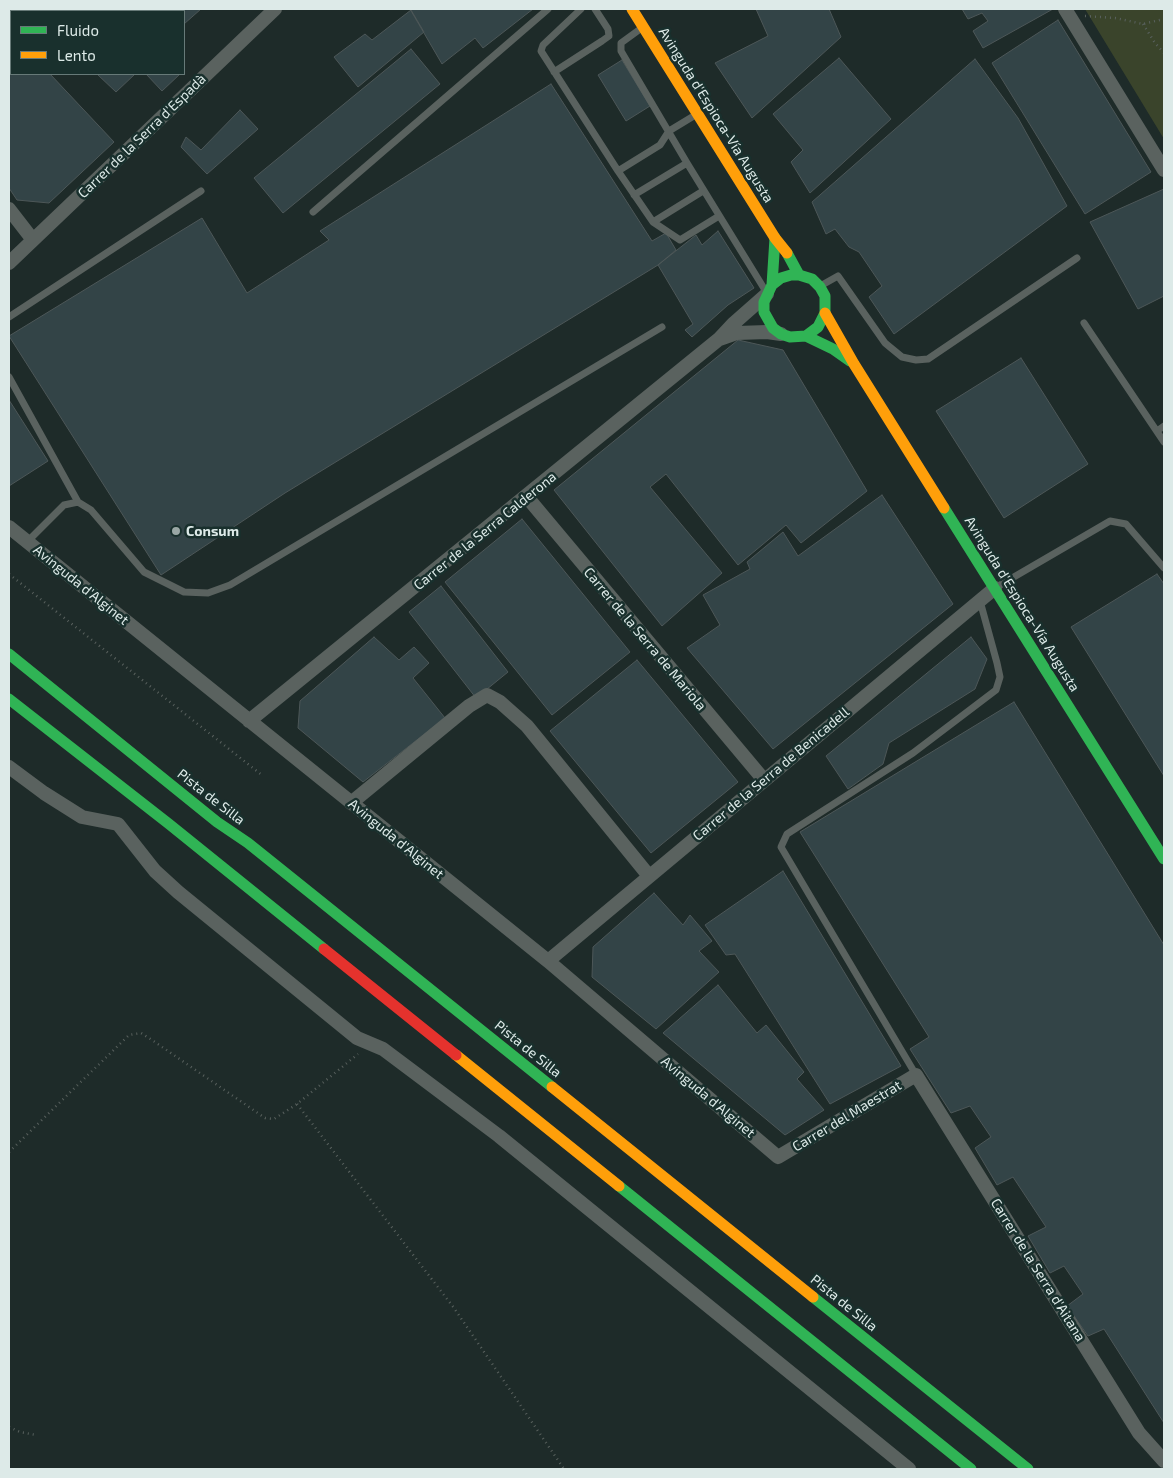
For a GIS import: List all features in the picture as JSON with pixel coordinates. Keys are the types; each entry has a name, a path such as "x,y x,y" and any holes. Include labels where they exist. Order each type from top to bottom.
{"main road":[{"name":"Avinguda d'Espioca-Vía Augusta","path":"632,9 775,238 786,251 799,275"},
{"path":"775,238 769,289 764,302 764,312 768,321 781,334 790,337 806,336 833,349 854,364"},
{"path":"769,289 781,278 791,275 812,279 820,287 825,296 825,313 818,327 806,336"},
{"name":"Avinguda d'Espioca-Vía Augusta","path":"825,313 854,364 1164,859"},
{"name":"Pista de Silla","path":"9,654 217,822 248,843 1028,1469"},
{"path":"9,699 185,836 971,1469"},
{"path":"231,819 248,843"}],"street":[{"name":"Carrer de la Serra d'Espadà","path":"9,263 275,9"},
{"path":"1066,12 1164,170"},
{"path":"9,209 33,240"},
{"name":"Carrer de la Serra Calderona","path":"249,721 527,497 719,339 769,289"},
{"name":"Carrer de la Serra Calderona","path":"719,339 737,333 767,332 781,334"},
{"name":"Carrer de la Serra de Mariola","path":"527,497 764,780"},
{"name":"Avinguda d'Alginet","path":"9,528 548,961 778,1157"},
{"name":"Carrer de la Serra de Benicadell","path":"548,961 995,588"},
{"path":"351,803 469,706 487,695 500,702 527,726 649,876"},
{"path":"9,767 44,793 82,817 118,824 155,871 178,892 357,1038 383,1049 499,1136 909,1469"},
{"name":"Carrer del Maestrat","path":"778,1157 916,1075"},
{"name":"Carrer de la Serra d'Aitana","path":"916,1075 1139,1433 1164,1461"}],"lane":[{"path":"313,212 548,9"},
{"path":"581,9 543,45 541,51 618,171 653,222 680,240 719,216"},
{"path":"554,72 602,42 608,36 608,29 595,9"},
{"path":"643,27 621,43 621,51 703,191 769,289"},
{"path":"618,171 660,145 669,131 697,114"},
{"path":"634,195 687,164"},
{"path":"9,317 201,191"},
{"path":"653,222 703,191"},
{"path":"820,287 838,276 885,342 902,357 916,360 928,359 1077,258"},
{"path":"1084,324 1164,442"},
{"path":"9,377 78,502 91,510 144,572 184,592 208,593 230,585 662,328"},
{"path":"1157,431 1164,426"},
{"path":"27,542 64,505 78,502"},
{"path":"995,588 1110,521 1126,524 1164,568"},
{"path":"916,1075 781,847 787,834 913,753 996,690 1000,677 980,601"}],"path":[{"path":"1066,12 1143,24 1164,19"},
{"path":"1143,24 1164,53"},
{"path":"9,574 263,776"},
{"path":"9,1152 128,1035 141,1033 265,1118 274,1119 297,1104 370,1044"},
{"path":"297,1104 454,1308 564,1469"},
{"path":"9,1427 20,1432 36,1435"}],"green space":[{"path":"1085,9 1164,9 1164,139"}],"building":[{"path":"201,9 185,23 185,10 47,10"},
{"path":"410,9 533,9 483,48 475,38 442,64"},
{"path":"756,9 829,9 841,37 752,118 715,63 768,36"},
{"path":"962,9 1053,9 983,48 973,31 988,21 982,13 968,19"},
{"path":"411,10 424,32 358,87 334,57 365,34 372,40"},
{"path":"9,20 10,75 51,75 114,142 49,203 17,200 9,188"},
{"path":"1058,20 1151,172 1085,214 992,63"},
{"path":"411,49 440,84 283,213 254,178"},
{"path":"839,58 891,119 810,193 791,162 803,150 773,114"},
{"path":"975,59 1018,118 1067,206 894,334 869,297 882,286 859,252 849,247 835,229 826,234 812,202"},
{"path":"622,60 650,106 626,121 598,75"},
{"path":"98,75 134,75 116,92"},
{"path":"147,75 179,75 162,91"},
{"path":"551,84 652,241 666,233 676,250 658,265 285,493 161,575 9,336 202,218 247,293 329,240 320,231"},
{"path":"240,110 258,129 207,174 181,147 186,137 201,150"},
{"path":"1164,189 1164,296 1138,309 1090,222"},
{"path":"718,231 754,288 728,305 692,337 685,330 693,324 658,265 696,235 702,245"},
{"path":"738,340 783,350 867,491 801,543 786,525 738,565 666,474 650,487 722,573 662,626 554,490"},
{"path":"1021,358 1088,464 1004,518 936,411"},
{"path":"9,400 48,461 9,486"},
{"path":"882,495 953,604 773,749 687,648 720,625 703,595 750,569 747,562 783,532 798,556"},
{"path":"522,519 630,652 552,715 445,582"},
{"path":"1157,574 1164,584 1164,776 1071,627"},
{"path":"441,586 508,672 476,698 409,612"},
{"path":"374,637 399,660 414,647 429,663 413,678 445,718 363,782 298,728 300,701"},
{"path":"971,637 987,659 975,689 889,743 883,764 848,789 826,756"},
{"path":"637,660 738,782 651,853 550,731"},
{"path":"1014,702 1164,945 1164,1423 1104,1329 1088,1336 1067,1306 1083,1294 1064,1266 1050,1273 1028,1236 1046,1227 1013,1177 997,1185 975,1148 991,1137 970,1106 951,1113 910,1049 929,1037 800,832"},
{"path":"783,871 901,1066 830,1104 735,954 726,955 705,925"},
{"path":"654,893 683,925 690,915 712,941 699,951 719,972 656,1029 592,977 593,947"},
{"path":"718,985 757,1033 766,1025 804,1072 797,1079 824,1110 785,1135 663,1033"}],"traffic: fast":[{"path":"772,285 775,238"},
{"path":"787,253 799,275 812,279 825,296 825,313 818,327 806,336 790,337 781,334 773,328 764,312 764,302 772,285 781,278 799,275"},
{"path":"806,336 833,349 850,361"},
{"path":"944,508 1164,859"},
{"path":"9,654 217,822 248,843 552,1087"},
{"path":"9,699 169,824 324,949"},
{"path":"619,1186 971,1469"},
{"path":"813,1297 1028,1469"}],"traffic: slow":[{"path":"632,9 775,238 787,253"},
{"path":"825,313 854,364 944,508"},
{"path":"456,1055 619,1186"},
{"path":"552,1087 813,1297"}],"traffic: jam":[{"path":"324,949 456,1055"}],"place":[{"name":"Consum","path":"176,531"}]}
